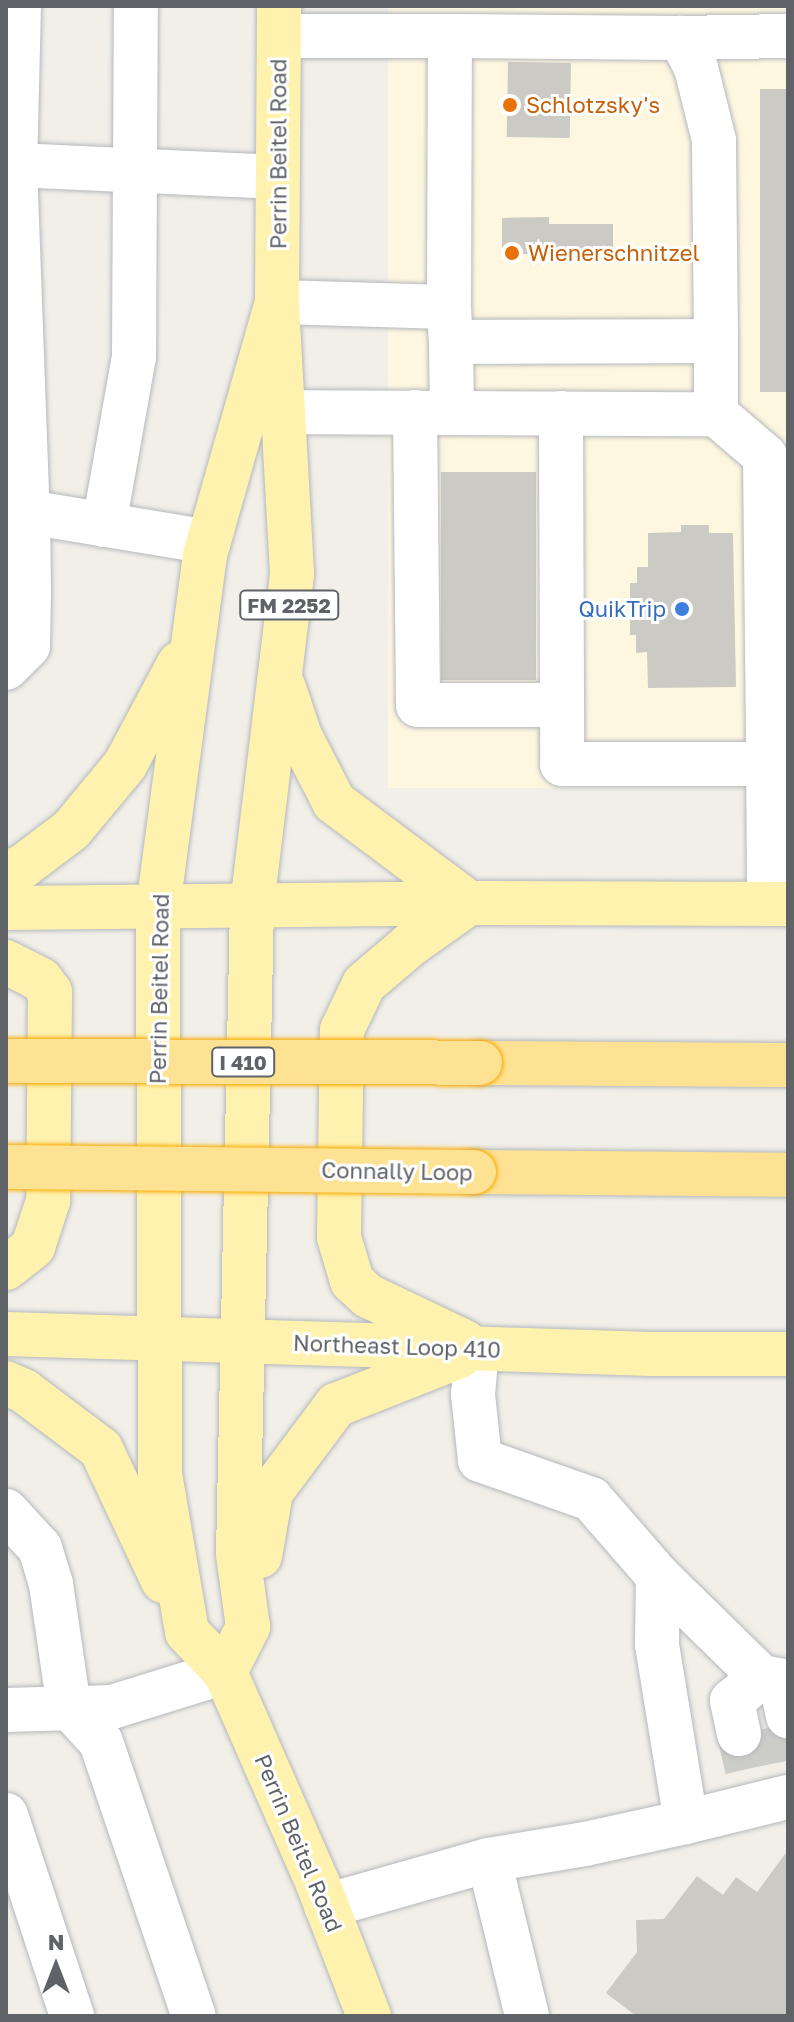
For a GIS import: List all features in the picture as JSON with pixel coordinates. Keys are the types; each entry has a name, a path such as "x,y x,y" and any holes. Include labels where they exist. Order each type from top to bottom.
{"highway":[{"name":"I 410","path":"6,1061 788,1065"},
{"name":"Connally Loop","path":"6,1167 788,1175"}],"main road":[{"name":"Perrin Beitel Road","path":"248,1627 238,1554 240,1339 252,905 292,573 277,302 279,21"},
{"name":"Perrin Beitel Road","path":"277,302 209,542 193,638 158,905 157,1338 160,1474 187,1632 225,1672 326,1906 369,2016"},
{"path":"6,873 22,867 71,830 125,765 193,638"},
{"path":"281,681 300,736 334,802 469,903"},
{"path":"469,903 411,944 364,984 342,1030 339,1237 352,1281 368,1296 448,1331 477,1349"},
{"path":"6,908 469,903 778,904"},
{"path":"6,962 41,980 50,992 48,1201 33,1247 6,1268"},
{"name":"Northeast Loop 410","path":"6,1334 652,1354 788,1354"},
{"path":"225,1672 248,1627 271,1492 336,1405 477,1349"},
{"path":"6,1383 24,1391 101,1449 187,1632"}],"lane":[{"path":"6,668 28,646 17,592 28,512 10,166 19,6"},
{"path":"104,525 134,357 136,6"},
{"path":"279,21 450,36 788,36"},
{"path":"450,36 450,324 433,412 418,705 562,705"},
{"path":"681,38 696,68 714,140 716,414"},
{"path":"10,166 278,177"},
{"path":"277,302 450,324 716,341"},
{"path":"283,412 716,414 776,456 778,904"},
{"path":"561,413 562,764 775,750"},
{"path":"28,512 209,542"},
{"path":"326,1906 489,1860 585,1844 686,1822 768,1764 782,1688 658,1576 591,1499 480,1460 473,1394 477,1349"},
{"path":"6,1511 40,1548 51,1584 69,1707 101,1742 194,2016"},
{"path":"658,1576 657,1644 686,1822"},
{"path":"6,1710 112,1707 225,1672"},
{"path":"6,1815 72,2016"},
{"path":"489,1860 527,2016"}],"shaded area":[{"path":"388,6 788,6 788,788 388,788"}],"building":[{"path":"508,62 571,63 570,138 507,137"},
{"path":"760,89 788,89 788,392 760,392"},
{"path":"549,217 549,224 613,224 613,254 502,254 502,218"},
{"name":"QuikTrip","path":"441,472 536,472 536,680 441,680"},
{"name":"QuikTrip","path":"681,525 709,525 709,533 733,533 736,687 648,688 647,652 636,653 636,635 630,635 630,583 637,583 637,567 648,567 648,533 681,532"},
{"path":"788,1850 788,2016 636,2016 606,1993 637,1952 636,1920 664,1919 697,1876 723,1895 736,1877 757,1892"}],"tunnel":[{"path":"773,1727 780,1762"},
{"path":"739,1734 747,1769"}],"place":[{"name":"Schlotzsky's","path":"510,105"},
{"name":"Wienerschnitzel","path":"512,253"},
{"name":"QuikTrip","path":"682,609"}]}
